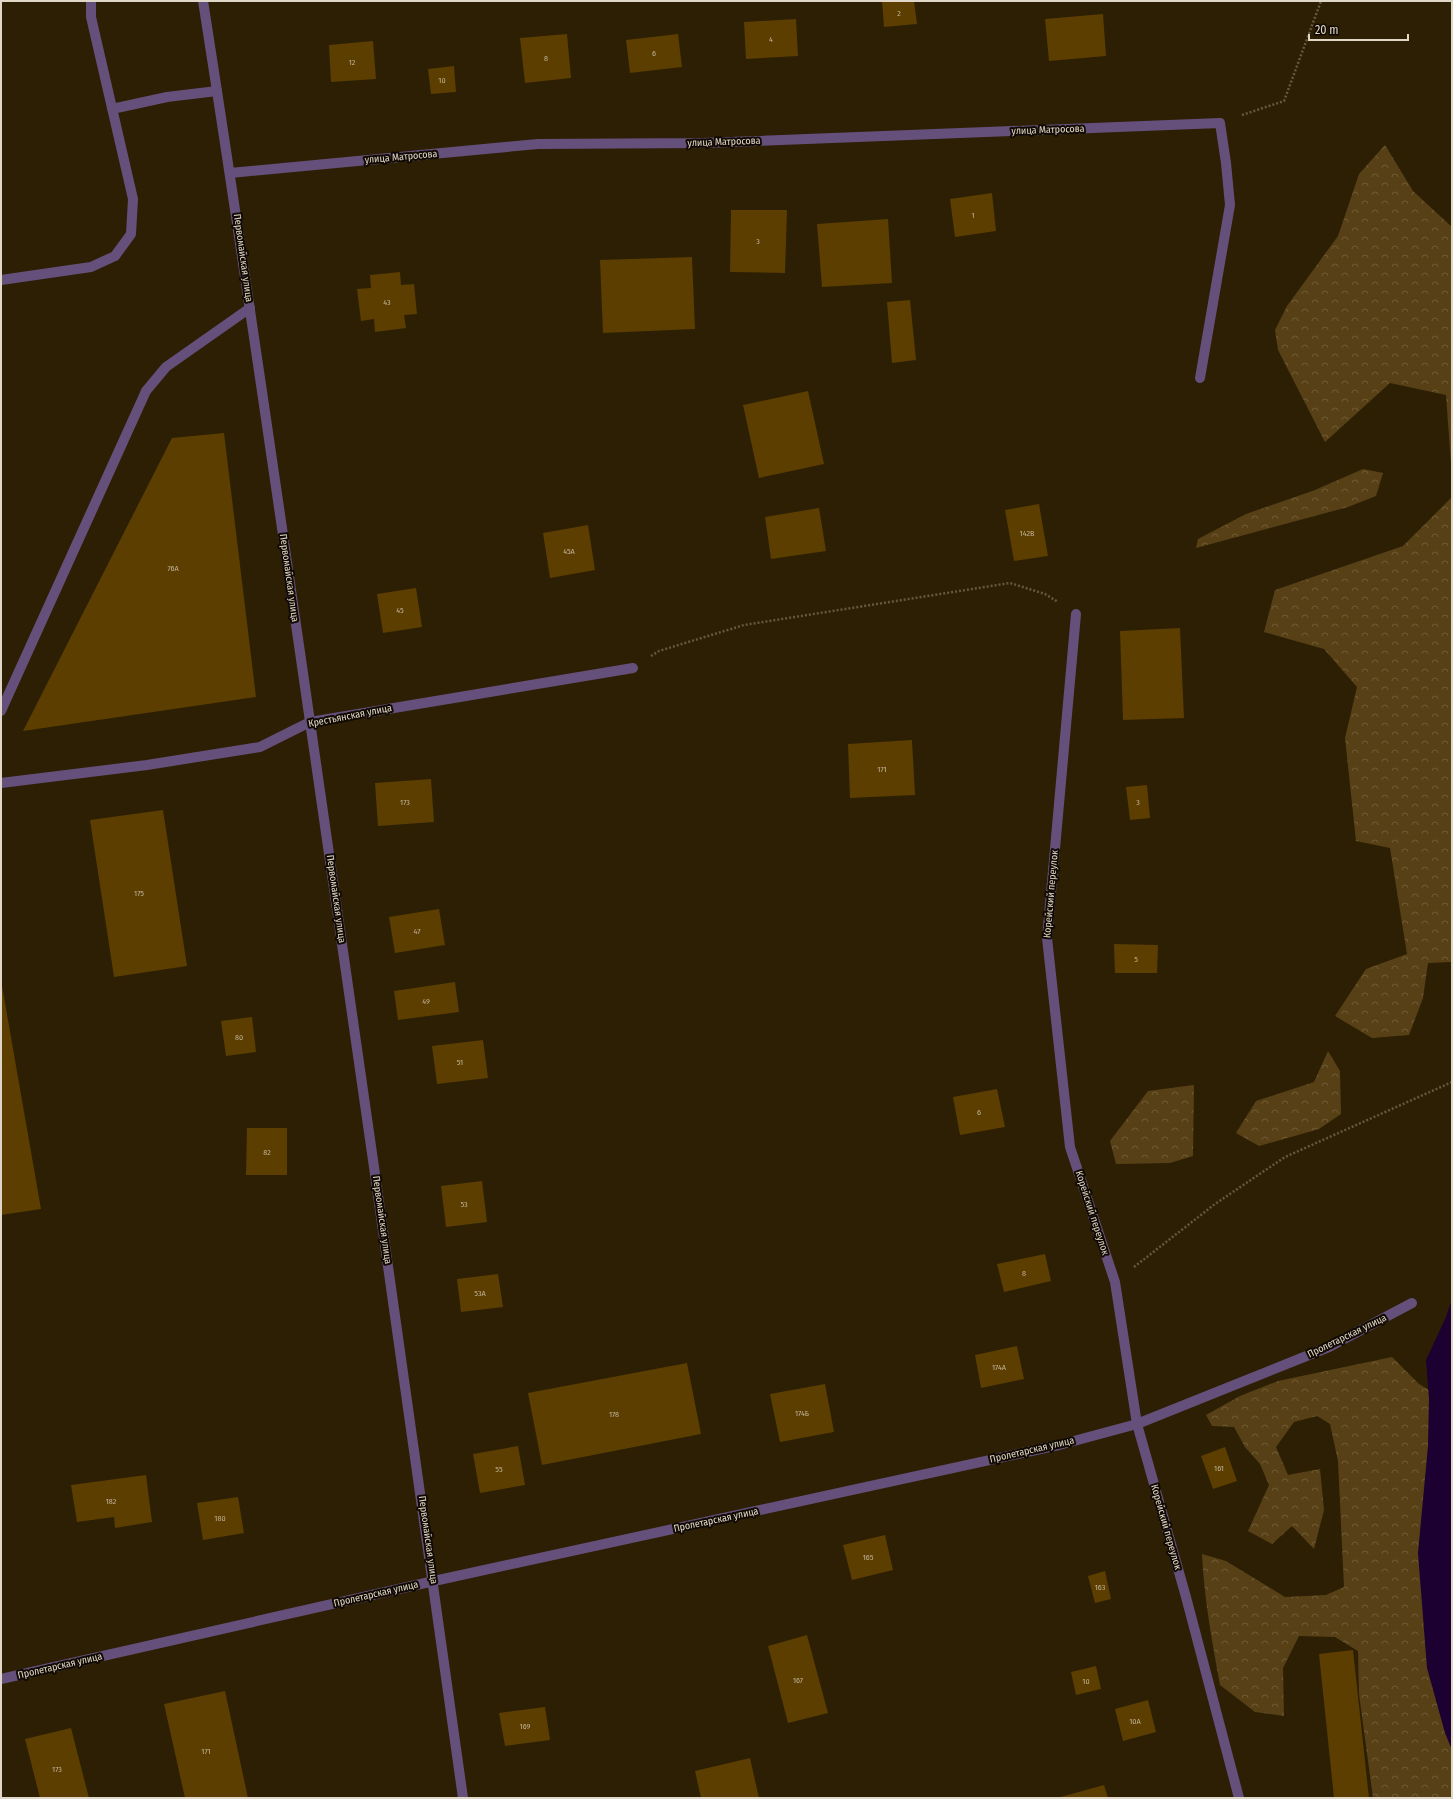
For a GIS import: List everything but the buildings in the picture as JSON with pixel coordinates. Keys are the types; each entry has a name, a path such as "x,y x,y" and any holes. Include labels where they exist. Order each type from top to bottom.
{"street":[{"path":"1,280 91,267 116,256 131,234 133,199 91,17 91,1"},
{"name":"Первомайская улица","path":"203,1 230,173 310,722 434,1581 463,1798"},
{"path":"112,109 167,97 217,91"},
{"path":"1200,378 1230,205 1226,162 1220,123"},
{"name":"улица Матросова","path":"230,173 538,144 703,143 1220,123"},
{"path":"1,710 146,391 166,367 250,308"},
{"name":"Корейский переулок","path":"1076,614 1047,938 1070,1147 1115,1282 1137,1424 1186,1596 1238,1798"},
{"name":"Крестьянская улица","path":"1,783 147,765 260,747 310,722 633,668"},
{"name":"Пролетарская улица","path":"1,1679 434,1581 1059,1445 1137,1424 1329,1347 1412,1303"}],"path":[{"path":"1220,123 1284,101 1321,1"},
{"path":"633,668 659,651 744,626 1010,583 1046,594 1076,614"},
{"path":"1115,1282 1214,1204 1285,1157 1452,1082"}],"green space":[{"path":"1385,145 1413,191 1452,227 1452,477 1446,395 1390,383 1325,442 1278,350 1275,330 1287,306 1338,236 1359,174"},
{"path":"1363,469 1383,473 1376,496 1348,507 1196,548 1198,539 1246,514 1315,490"},
{"path":"1452,497 1452,962 1428,963 1423,998 1409,1035 1372,1038 1335,1016 1366,969 1407,954 1390,848 1356,841 1345,738 1357,687 1324,649 1264,632 1275,590 1403,546"},
{"path":"1328,1051 1340,1071 1341,1114 1319,1129 1259,1146 1236,1133 1256,1101 1314,1082"},
{"path":"1194,1085 1193,1156 1170,1163 1116,1164 1110,1141 1148,1091"},
{"path":"1392,1357 1419,1384 1452,1404 1452,1798 1373,1798 1359,1694 1358,1651 1335,1637 1299,1636 1283,1668 1284,1716 1255,1712 1220,1685 1206,1603 1202,1554 1226,1561 1285,1597 1326,1595 1344,1587 1338,1461 1330,1424 1317,1416 1294,1422 1276,1447 1288,1475 1320,1469 1324,1510 1314,1549 1292,1526 1272,1544 1248,1531 1269,1485 1260,1464 1245,1447 1234,1427 1212,1426 1206,1415 1240,1396 1278,1381"}],"shaded area":[{"path":"1452,1299 1452,1750 1445,1733 1427,1668 1418,1553 1428,1446 1429,1399 1426,1360 1446,1317"}]}
